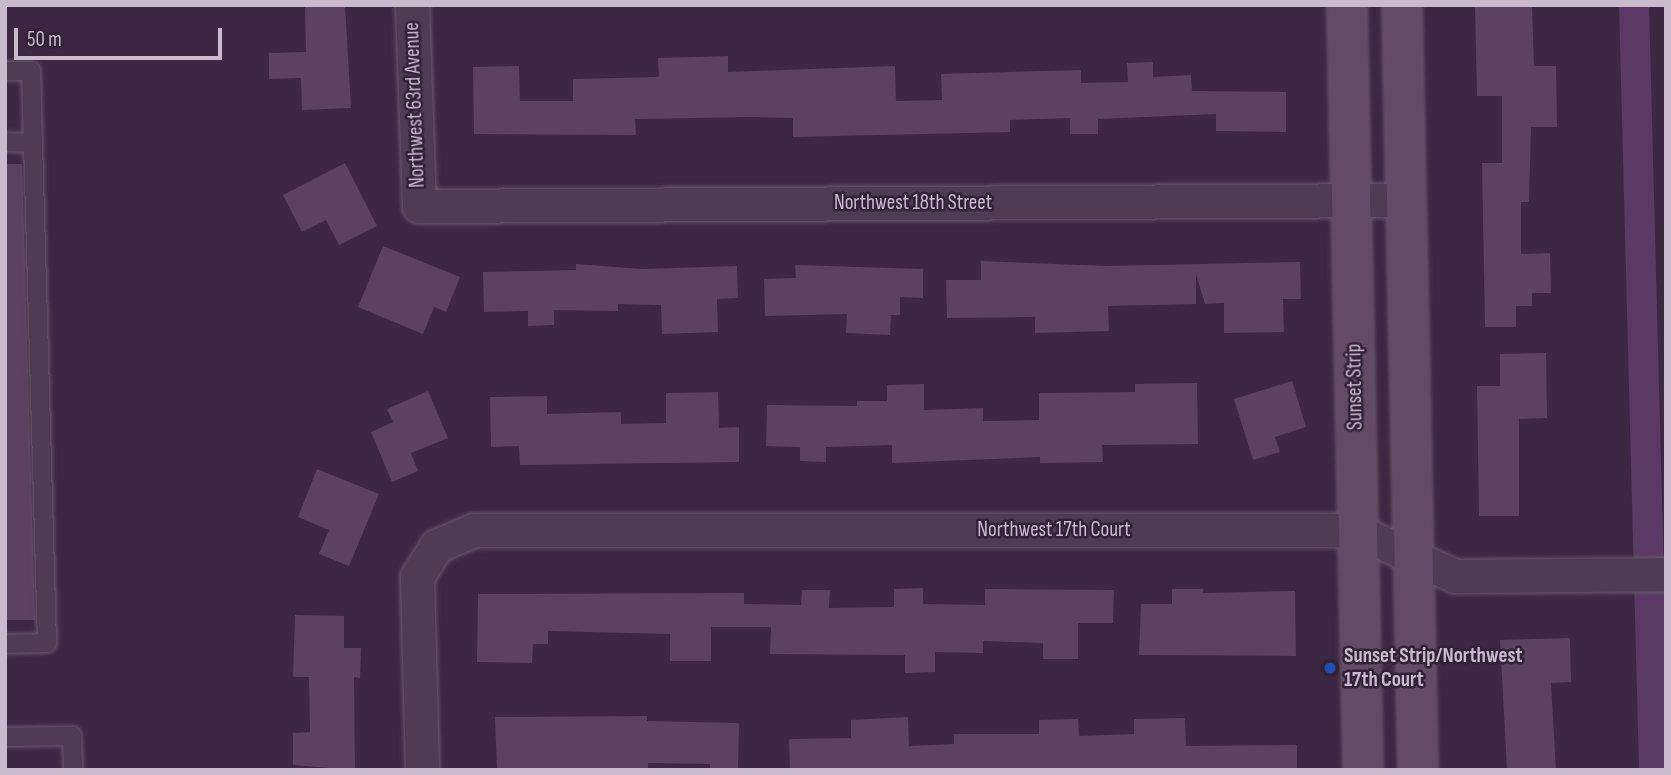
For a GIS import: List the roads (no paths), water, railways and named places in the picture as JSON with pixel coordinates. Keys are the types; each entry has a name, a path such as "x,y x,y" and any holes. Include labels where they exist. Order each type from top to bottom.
{"street":[{"name":"Northwest 63rd Avenue","path":"412,5 419,206"},
{"name":"Sunset Strip","path":"1347,5 1363,770"},
{"path":"1402,5 1418,770"},
{"name":"Northwest 18th Street","path":"419,206 1407,201"},
{"name":"Northwest 17th Court","path":"422,770 417,578 436,545 474,530 1357,531 1455,576 1666,575"}],"lane":[{"path":"5,71 31,71 47,643 5,644"},
{"path":"5,142 33,143"},
{"path":"5,737 72,736 73,770"}],"waterway":[{"path":"1634,5 1654,770"}],"place":[{"name":"Sunset Strip/Northwest 17th Court","path":"1330,668"}]}
